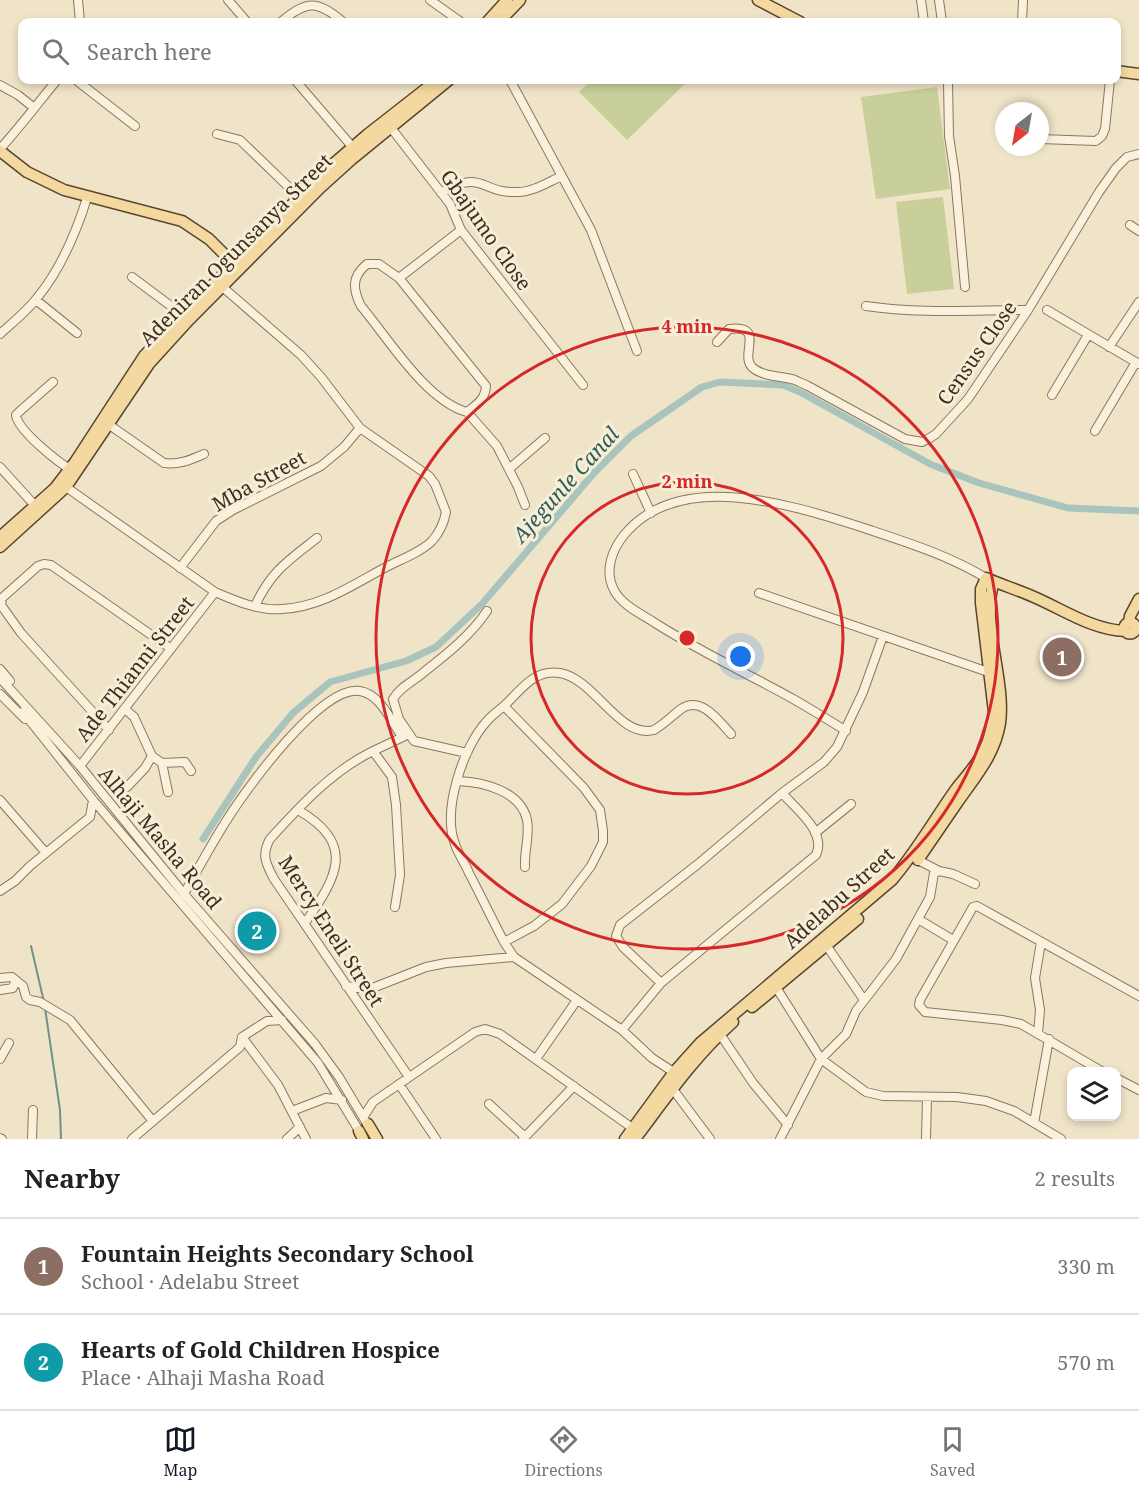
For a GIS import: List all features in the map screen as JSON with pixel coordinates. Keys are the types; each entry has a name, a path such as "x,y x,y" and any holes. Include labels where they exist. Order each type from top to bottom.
{"main road":[{"path":"503,18 520,0"},
{"path":"758,0 792,18"},
{"path":"490,18 505,1"},
{"path":"1121,72 1139,74"},
{"name":"Adeniran Ogunsanya Street","path":"388,125 433,84"},
{"name":"Adeniran Ogunsanya Street","path":"219,284 234,264 299,197 388,125 444,84"},
{"path":"0,150 27,172 44,182 87,198 182,222 209,239 234,264"},
{"name":"Adeniran Ogunsanya Street","path":"0,537 66,487 73,471 144,356 320,188 355,151"},
{"name":"Adeniran Ogunsanya Street","path":"0,547 73,471 149,364 186,317"},
{"path":"986,578 1104,628 1132,628 1139,599"},
{"name":"Adelabu Street","path":"636,1133 677,1075 718,1031 896,884 981,770 996,743 1000,722 986,578"},
{"name":"Adelabu Street","path":"625,1139 636,1133 672,1088 677,1075"},
{"path":"364,1130 375,1139"}],"street":[{"path":"78,0 80,18"},
{"path":"228,0 244,18"},
{"path":"430,0 455,18"},
{"path":"921,0 923,18"},
{"path":"939,0 941,18"},
{"path":"1022,18 1023,0"},
{"path":"286,18 300,6 313,2 329,8 339,18"},
{"path":"0,150 53,84"},
{"path":"81,84 135,126"},
{"path":"298,84 355,151"},
{"path":"512,84 591,230 604,259 637,351"},
{"path":"948,84 949,136 965,287"},
{"path":"1049,139 1096,141 1102,136 1105,129 1110,84"},
{"path":"0,85 33,107"},
{"name":"Gbajumo Close","path":"388,125 441,193 456,216 461,230 583,384"},
{"path":"217,134 240,140 299,197"},
{"name":"Census Close","path":"717,342 729,329 742,328 750,336 749,361 758,371 794,380 905,439 922,442 936,434 968,399 1028,309 1081,219 1116,168 1127,157 1139,154"},
{"path":"441,193 456,185 472,181 501,190 519,192 562,176"},
{"path":"0,334 36,300 49,282 71,243 87,198"},
{"path":"1130,225 1139,231"},
{"path":"399,278 461,230"},
{"path":"466,412 482,400 486,394 486,386 399,278 379,264 367,264 353,284 362,306 424,384 456,409 466,412 497,446 525,505"},
{"path":"132,277 186,317"},
{"path":"66,487 215,592 238,602 281,610 326,600 416,552 431,542 440,531 446,512 435,484 429,476 360,428 301,355 219,284"},
{"path":"36,300 77,333"},
{"path":"1109,347 1139,302"},
{"path":"866,306 911,311 1028,309"},
{"path":"1047,310 1137,363 1095,431"},
{"path":"1052,395 1088,335"},
{"path":"53,382 20,411 16,418 22,428 73,471"},
{"path":"108,424 164,463 188,462 204,454"},
{"name":"Mba Street","path":"180,568 216,521 232,510 321,466 331,459 360,428"},
{"path":"509,469 545,438"},
{"path":"0,467 38,509"},
{"path":"633,474 651,513"},
{"path":"846,731 795,700 673,635 630,608 614,591 609,576 610,559 617,544 630,529 651,513 684,500 722,497 782,503 908,543 943,556 986,578"},
{"path":"255,606 266,584 275,573 317,538"},
{"path":"109,730 21,633 1,605 2,598 38,566 51,565 170,648"},
{"name":"Ade Thianni Street","path":"80,766 215,592"},
{"path":"759,593 994,674"},
{"path":"405,736 393,699 398,690 422,674 470,632 487,610"},
{"path":"661,982 623,947 616,936 620,925 698,864 782,793 824,762 837,747 846,731 883,636"},
{"path":"0,669 34,709 43,730"},
{"path":"677,1075 652,1058 622,1030 514,957 504,942 455,844 451,825 453,802 467,753 487,721 531,679 550,672 571,676 583,683 630,727 654,730 686,706 701,706 709,711 731,734"},
{"name":"Alhaji Masha Road","path":"0,678 43,730 107,817 180,893 315,1044 355,1102 364,1130"},
{"name":"Alhaji Masha Road","path":"0,684 80,766 156,868"},
{"path":"180,893 228,818 260,774 317,710 339,694 352,690 361,691 378,702 405,736 414,741 467,753"},
{"path":"0,694 43,730"},
{"path":"378,702 393,699"},
{"path":"504,706 584,788 600,810 603,831 603,842 591,866 562,904 534,926 504,942"},
{"path":"125,709 134,717 153,756 162,762 182,761 188,764 191,771"},
{"name":"Mercy Eneli Street","path":"405,736 348,766 328,781 270,839 265,848 264,857 274,879 409,1077"},
{"path":"373,752 392,777 396,804 400,875 395,907"},
{"path":"127,786 145,768 153,756"},
{"path":"162,762 168,792"},
{"path":"458,781 483,783 516,801 523,808 527,829 525,867"},
{"path":"622,1030 661,982 816,855 820,844 816,833 782,793"},
{"path":"0,800 46,853"},
{"path":"90,817 93,800"},
{"path":"816,833 850,804"},
{"path":"297,810 326,832 333,844 336,857 336,865 329,886 304,923"},
{"path":"0,891 15,881 90,817 107,817"},
{"path":"916,856 939,871 975,884"},
{"path":"780,1139 821,1059 846,1034 856,1011 896,959 930,897 934,873 939,871"},
{"name":"Alhaji Masha Road","path":"180,893 318,1063 364,1130"},
{"path":"1096,1067 1021,1024 932,1013 921,1009 920,1000 952,940 973,907 977,906 1139,996"},
{"path":"918,919 952,940"},
{"path":"1038,1034 1040,1010 1035,978 1041,942"},
{"path":"825,943 864,1000"},
{"path":"346,986 370,989 426,967 514,957"},
{"path":"0,978 12,977 23,986 26,997 40,1002 70,1020 152,1120"},
{"path":"0,990 13,988 15,981"},
{"path":"774,984 821,1059 866,1092 874,1095 957,1097 986,1101 1014,1111 1057,1137"},
{"path":"360,1007 370,989"},
{"path":"536,1059 578,1000"},
{"path":"267,1021 270,1005"},
{"path":"132,1139 240,1047 242,1037 267,1021 282,1020"},
{"path":"355,1102 373,1102 475,1032 485,1029 500,1034 636,1133"},
{"path":"718,1031 753,1083 788,1125"},
{"path":"242,1037 265,1065 306,1139"},
{"path":"1034,1122 1049,1039"},
{"path":"0,1059 9,1043"},
{"path":"1121,1080 1137,1086"},
{"path":"326,1098 330,1082"},
{"path":"399,1084 436,1139"},
{"path":"489,1104 524,1138 574,1086"},
{"path":"672,1088 710,1139"},
{"path":"292,1111 326,1098 342,1100"},
{"path":"926,1139 927,1098"},
{"path":"364,1130 373,1102"},
{"path":"32,1139 33,1110"},
{"path":"287,1139 300,1127"}],"green space":[{"path":"588,84 685,84 627,140 579,92"},
{"path":"937,87 950,189 876,199 861,97"},
{"path":"943,197 954,289 907,294 896,202"}],"waterway":[{"name":"Ajegunle Canal","path":"203,839 256,757 293,713 330,682 406,661 436,647 482,604 594,473 631,436 702,387 720,382 783,385 800,392 930,464 979,483 1068,508 1139,511"},
{"path":"31,946 44,1002"},
{"path":"45,1008 60,1110 61,1139"}],"place":[{"name":"Fountain Heights Secondary School","path":"1062,657"},
{"name":"Hearts of Gold Children Hospice","path":"257,931"}]}
